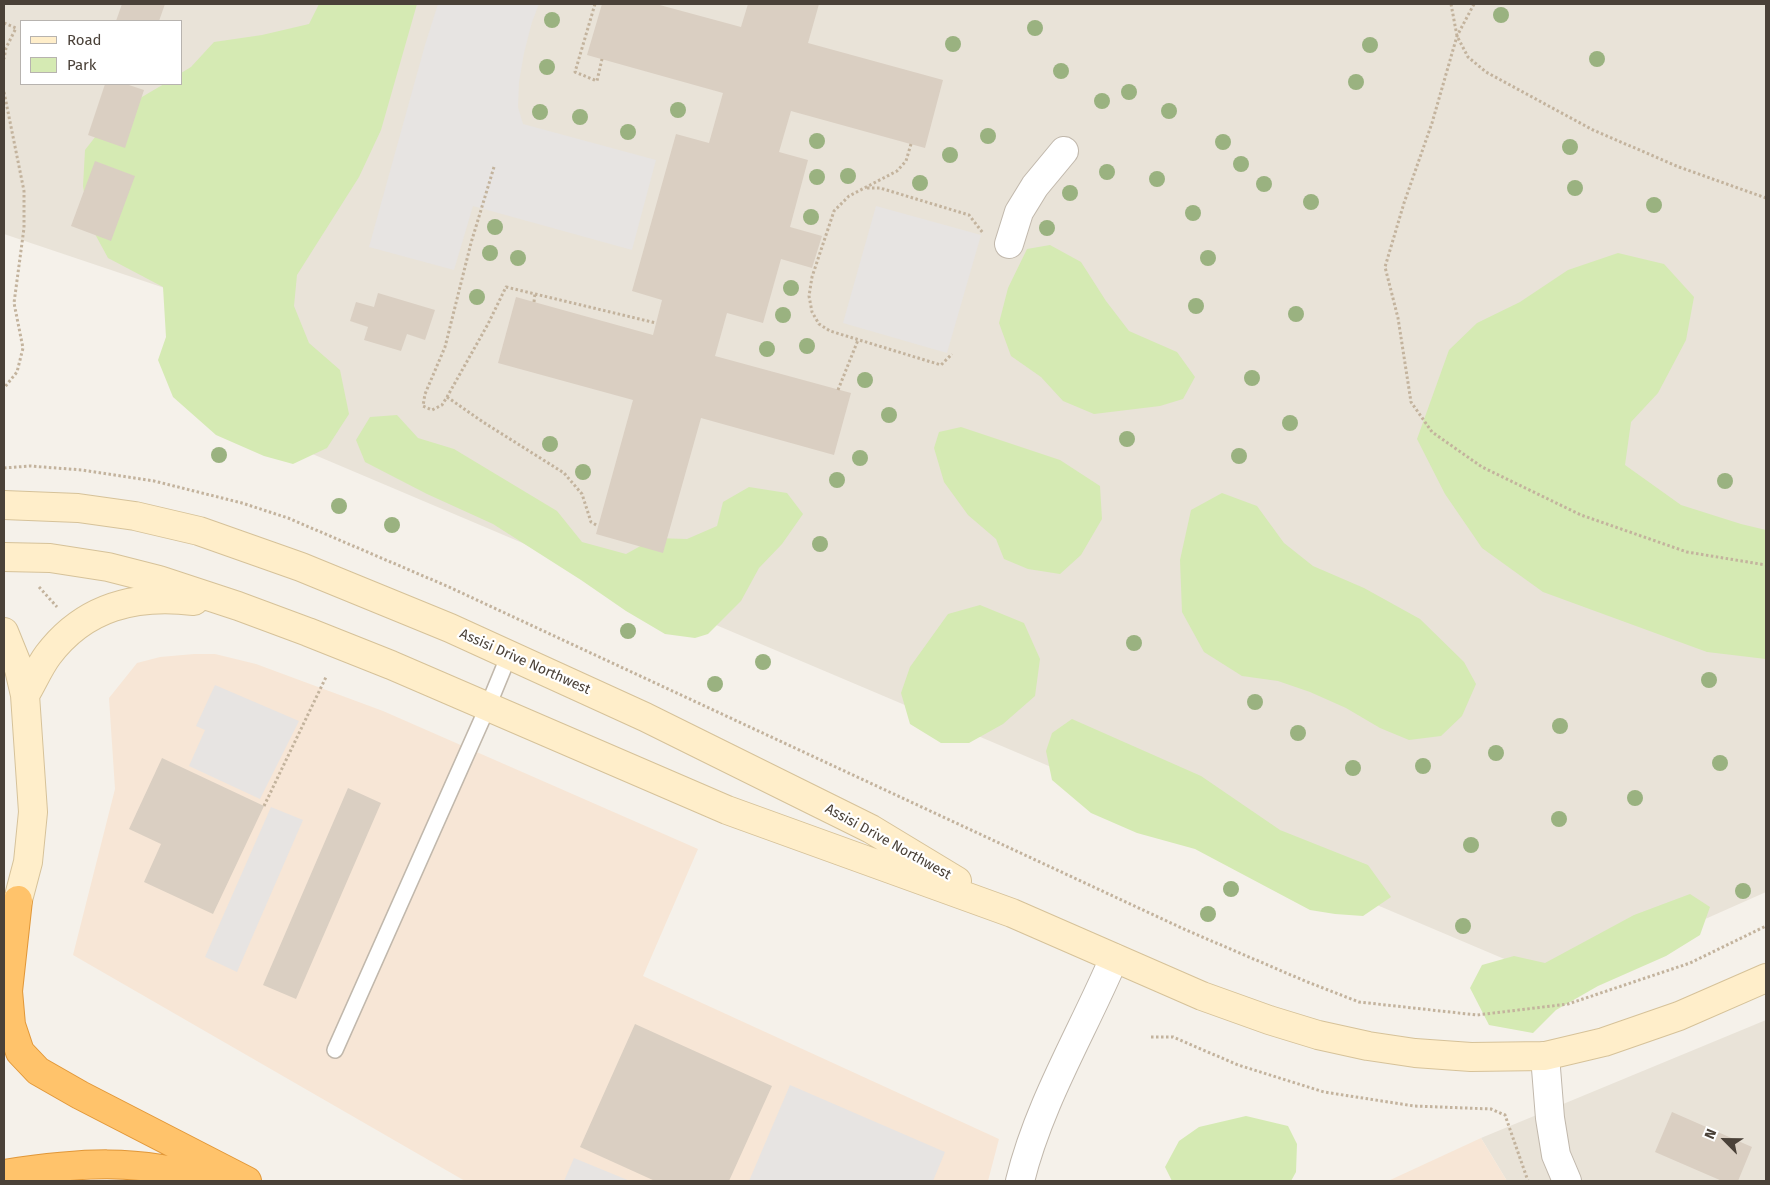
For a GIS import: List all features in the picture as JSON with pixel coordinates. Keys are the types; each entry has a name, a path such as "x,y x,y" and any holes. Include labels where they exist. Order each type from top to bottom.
{"highway":[{"path":"18,900 8,991 11,1025 20,1052 38,1071 80,1095 247,1181"},
{"path":"4,1174 73,1165 119,1164 155,1168 210,1181"}],"main road":[{"name":"Assisi Drive Northwest","path":"4,505 59,507 116,513 199,531 259,551 344,584 450,628 646,717 871,829 1012,913"},
{"name":"Assisi Drive Northwest","path":"4,557 50,558 108,567 159,580 238,606 308,632 488,706 727,810 1012,913 1202,996 1268,1020 1343,1041 1415,1053 1471,1057 1545,1056 1604,1042 1679,1016 1766,978"},
{"path":"25,695 48,655 89,616 113,606 142,600 175,598 238,606"},
{"path":"4,632 19,669 25,695 33,812 28,862 4,943"}],"street":[{"path":"997,240 1019,212 1035,186 1064,151"},
{"path":"1020,1181 1036,1133 1059,1076 1097,999 1114,958"},
{"path":"1545,1056 1550,1118 1556,1155 1567,1181"}],"lane":[{"path":"335,1050 509,655"}],"path":[{"path":"595,4 575,72 597,81 602,59"},
{"path":"1451,4 1457,36 1468,57 1486,72 1593,130 1679,167 1766,198"},
{"path":"1474,4 1457,36 1432,123 1404,202 1385,268 1398,318 1411,402 1432,432 1482,467 1581,515 1687,552 1766,565"},
{"path":"4,23 16,28 6,48 4,59"},
{"path":"4,92 24,191 24,228 14,303 23,348 17,372 4,388"},
{"path":"911,144 906,161 898,171 849,196 834,211 812,278 809,296 812,312 819,324 830,331 941,365 952,354"},
{"path":"494,168 471,244 445,347 425,394 423,406 432,410 442,405 448,397 506,287 535,292 656,323"},
{"path":"866,188 880,188 969,215 997,240"},
{"path":"534,302 535,292"},
{"path":"838,390 858,340"},
{"path":"448,397 483,422 564,473 582,494 591,522 598,526"},
{"path":"37,585 60,610"},
{"path":"264,806 326,677"},
{"path":"1090,886 1186,930 1359,1002 1477,1015 1568,1004 1690,964 1766,926"},
{"path":"1151,1037 1173,1037 1238,1065 1324,1092 1414,1106 1491,1109 1506,1115 1528,1181"}],"shaded area":[{"path":"4,4 1766,4 1766,892 1561,983 185,400 224,308 4,234"},
{"path":"438,4 539,4 524,53 519,82 518,107 523,124 656,160 632,250 473,206 454,270 369,247"},
{"path":"876,206 981,235 947,353 843,323"},
{"path":"215,654 256,664 383,711 698,849 643,976 999,1139 988,1181 465,1181 73,955 115,789 109,698 137,663 160,657"},
{"path":"215,685 299,721 260,799 189,766 205,730 196,726"},
{"path":"271,807 303,820 237,972 205,957"},
{"path":"1766,1020 1766,1181 1507,1181 1481,1138"},
{"path":"790,1085 945,1152 933,1181 749,1181"},
{"path":"1481,1138 1507,1181 1388,1181"},
{"path":"574,1158 630,1181 564,1181"}],"green space":[{"path":"319,4 417,4 381,130 359,177 297,275 294,306 309,343 340,370 349,414 327,448 293,464 264,456 216,435 173,397 158,360 166,337 163,287 108,258 89,223 83,186 85,150 113,114 162,85 182,85 182,72 191,67 214,42 262,35 309,24"},
{"path":"1050,245 1081,262 1106,301 1129,331 1177,352 1195,377 1183,399 1160,406 1094,414 1063,401 1041,377 1011,356 999,323 1008,288 1027,249"},
{"path":"1618,253 1664,264 1694,297 1686,340 1658,393 1631,422 1625,465 1681,505 1766,530 1766,659 1707,652 1543,592 1482,548 1445,494 1417,439 1449,350 1477,323 1520,302 1568,270"},
{"path":"397,415 418,438 454,449 557,511 582,542 626,554 655,538 687,539 717,526 723,502 749,487 787,493 803,514 782,544 759,568 741,601 708,634 695,638 665,634 626,611 493,524 427,494 365,462 356,440 370,417"},
{"path":"961,427 1060,460 1100,486 1102,519 1081,555 1060,574 1028,569 1004,559 996,539 968,515 944,482 934,448 939,432"},
{"path":"1222,493 1257,506 1284,543 1313,566 1364,588 1420,619 1464,662 1476,684 1462,716 1441,736 1409,740 1380,728 1346,708 1310,692 1278,681 1242,676 1204,652 1182,612 1180,560 1191,510"},
{"path":"980,605 1024,623 1040,659 1035,696 1003,724 969,743 941,743 910,724 901,693 910,667 948,614"},
{"path":"1072,719 1201,776 1280,830 1368,865 1391,897 1363,916 1310,910 1195,849 1137,833 1091,813 1052,780 1046,751 1052,733"},
{"path":"1690,894 1710,907 1700,935 1666,956 1598,986 1556,1010 1533,1033 1489,1025 1470,988 1482,965 1514,956 1545,963 1634,915"},
{"path":"1246,1116 1288,1126 1297,1144 1296,1172 1291,1181 1172,1181 1165,1167 1179,1141 1199,1127"}],"building":[{"path":"122,4 165,4 159,20 116,20"},
{"path":"602,4 656,4 741,27 748,4 819,4 808,43 943,80 925,148 791,111 779,152 808,160 790,227 822,236 812,268 781,259 763,323 727,313 715,356 851,393 834,455 701,418 663,553 596,534 633,400 498,363 516,297 653,335 662,300 632,291 676,134 709,143 723,93 587,55"},
{"path":"105,85 129,85 144,90 125,148 88,135"},
{"path":"95,161 135,176 111,241 71,226"},
{"path":"378,293 435,310 425,340 407,334 401,351 364,340 368,327 350,321 356,302 374,307"},
{"path":"162,758 264,806 213,914 144,882 161,844 129,829"},
{"path":"348,788 381,803 296,999 263,985"},
{"path":"635,1024 772,1086 729,1181 655,1181 580,1147"},
{"path":"1672,1112 1752,1147 1738,1181 1722,1181 1655,1152"}]}
